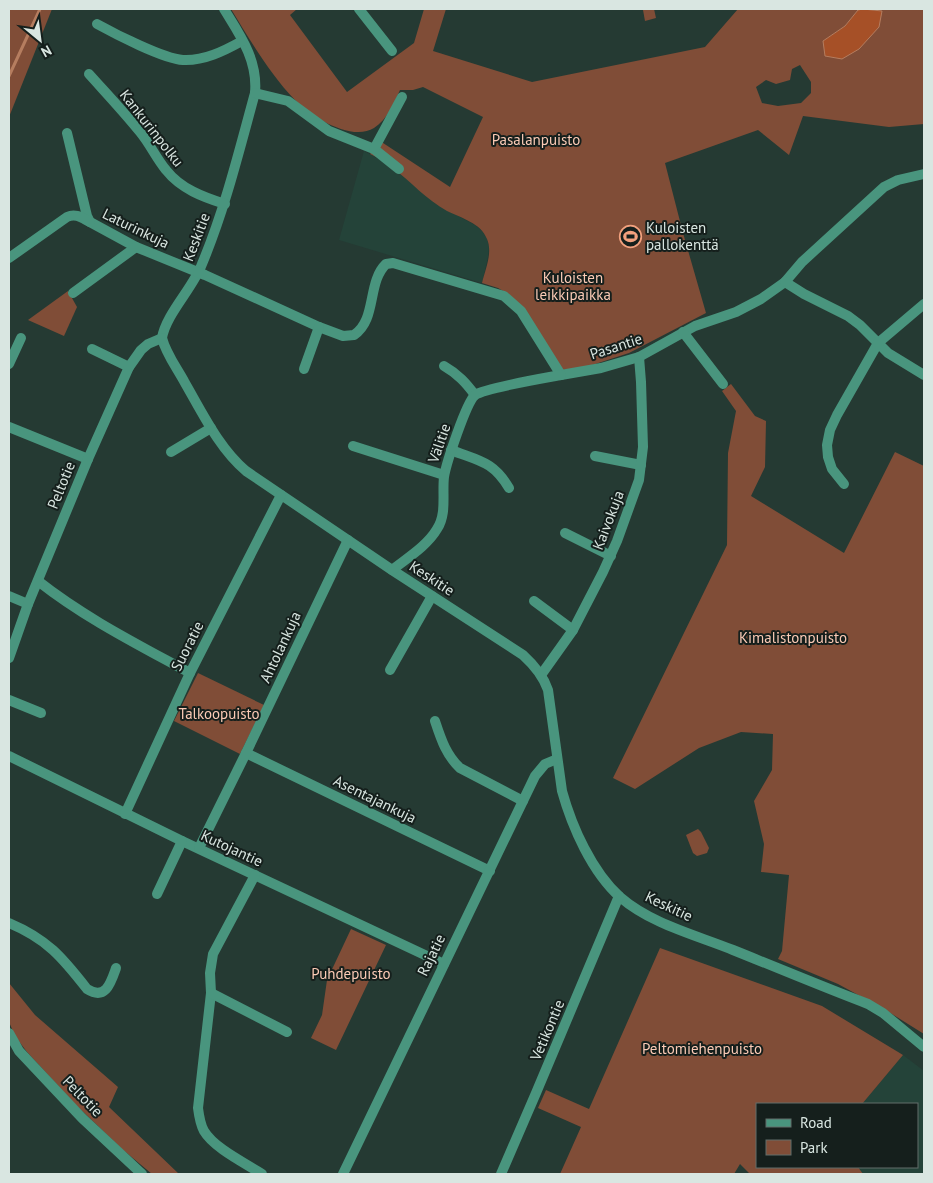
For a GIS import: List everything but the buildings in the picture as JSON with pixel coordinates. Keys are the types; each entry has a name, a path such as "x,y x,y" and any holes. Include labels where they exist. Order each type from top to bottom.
{"street":[{"name":"Keskitie","path":"224,9 248,50 254,66 255,93 218,225 198,273 170,319 162,338 211,428 235,461 246,471 392,570 523,655 534,665 548,690 562,791 571,817 601,875 619,896 653,918 868,1004 883,1013 924,1047"},
{"path":"358,9 392,51"},
{"path":"96,24 168,56 183,60 212,55 242,41"},
{"name":"Kankurinpolku","path":"90,74 150,144 165,169 175,180 196,194 225,204"},
{"path":"255,93 288,101 329,131 374,149 399,169"},
{"path":"374,149 402,97"},
{"name":"Laturinkuja","path":"67,133 90,222 136,247 343,336 354,335 364,325 380,271 386,264 393,263 504,296 521,311 561,375"},
{"name":"Pasantie","path":"561,375 601,368 639,357 695,326 743,309 761,300 785,282 802,262 884,187 898,180 924,174"},
{"path":"9,258 67,216 77,215 90,222"},
{"path":"73,293 136,247"},
{"path":"785,282 804,294 848,316 902,363 924,375"},
{"path":"844,484 832,469 828,456 827,445 830,430 878,343 924,304"},
{"path":"304,369 318,326"},
{"path":"683,332 723,384"},
{"path":"9,364 21,338"},
{"name":"Peltotie","path":"9,658 28,604 88,459 129,367 141,350 162,338"},
{"path":"92,348 129,367"},
{"name":"Kaivokuja","path":"541,675 573,630 610,556 639,480 643,447 642,382 639,357"},
{"path":"444,366 456,373 475,395 488,390 561,375"},
{"name":"Välitie","path":"392,570 431,538 437,529 443,514 444,475 451,450 475,395"},
{"path":"9,427 88,459"},
{"path":"171,452 211,428"},
{"path":"353,446 444,475"},
{"path":"451,450 493,467 499,472 509,488"},
{"path":"594,456 642,464"},
{"name":"Suoratie","path":"125,814 190,672 281,495"},
{"path":"565,533 610,556"},
{"name":"Ahtolankuja","path":"198,848 246,753 348,540"},
{"path":"38,581 86,616 190,672"},
{"path":"9,596 28,604"},
{"path":"390,670 432,596"},
{"path":"534,601 573,630"},
{"path":"9,700 41,713"},
{"path":"435,721 451,760 460,768 523,801"},
{"name":"Asentajankuja","path":"246,753 490,871"},
{"name":"Kutojantie","path":"9,756 125,814 444,964"},
{"name":"Rajatie","path":"343,1174 523,801 540,769 545,764 557,759"},
{"path":"157,894 182,841"},
{"path":"255,875 213,954 210,973 211,993 198,1108 199,1120 204,1132 212,1140 262,1174"},
{"name":"Vetikontie","path":"501,1174 560,1039 619,896"},
{"path":"9,923 43,941 58,952 87,989 93,992 98,993 105,990 110,984 116,968"},
{"path":"211,993 287,1032"},
{"name":"Peltotie","path":"9,1033 25,1057 82,1118 142,1174"}],"shaded area":[{"path":"858,10 882,11 879,27 859,49 842,59 825,56 823,41 845,26"},
{"path":"364,151 392,166 436,204 475,225 482,231 487,238 489,247 482,283 339,240"},
{"path":"903,1055 924,1071 924,1174 863,1174 859,1168 918,1168 918,1103 863,1103"}],"green space":[{"path":"9,9 52,9 9,117"},
{"name":"Pasalanpuisto","path":"231,9 297,9 290,15 347,92 414,43 424,9 446,9 433,51 532,82 705,47 738,9 863,9 858,10 845,26 823,41 882,12 871,9 924,9 924,124 889,127 803,116 789,155 758,130 665,163 706,313 629,353 583,368 563,370 510,295 498,288 482,283 489,250 489,244 484,233 470,222 440,207 388,164 370,154 380,141 450,187 483,117 423,87 413,90 400,90 393,106 379,125 365,132 344,130 332,126 302,107 286,90 260,56","holes":["800,65 811,82 811,93 801,103 778,106 762,103 756,87 766,80 776,84 790,80 792,69"]},
{"path":"654,9 656,18 645,21 643,10"},
{"path":"68,291 77,307 64,336 28,320"},
{"name":"Kimalistonpuisto","path":"731,384 755,416 766,421 765,467 751,496 844,553 895,452 924,466 924,1034 884,1009 838,984 778,959 782,951 789,875 761,872 764,844 754,801 772,770 773,734 741,732 699,748 635,789 613,778 727,545 728,453 736,411 722,391"},
{"name":"Talkoopuisto","path":"198,673 264,705 240,754 174,721"},
{"path":"698,829 709,848 707,853 697,856 693,853 686,835"},
{"name":"Puhdepuisto","path":"351,929 386,945 336,1050 311,1038 322,1015 327,980"},
{"name":"Peltomiehenpuisto","path":"660,948 822,1006 903,1055 863,1103 756,1103 756,1168 859,1168 863,1174 750,1174 740,1164 734,1174 560,1174 581,1127 538,1108 546,1090 589,1109"},
{"path":"9,983 35,1015 118,1087 109,1107 179,1174 152,1174 122,1149 76,1105 27,1052 15,1036 9,1022"}],"waterway":[{"path":"9,76 40,9"}],"place":[{"name":"Kuloisten pallokenttä","path":"630,236"}],"park label":[{"name":"Kuloisten leikkipaikka","path":"573,286"}]}
